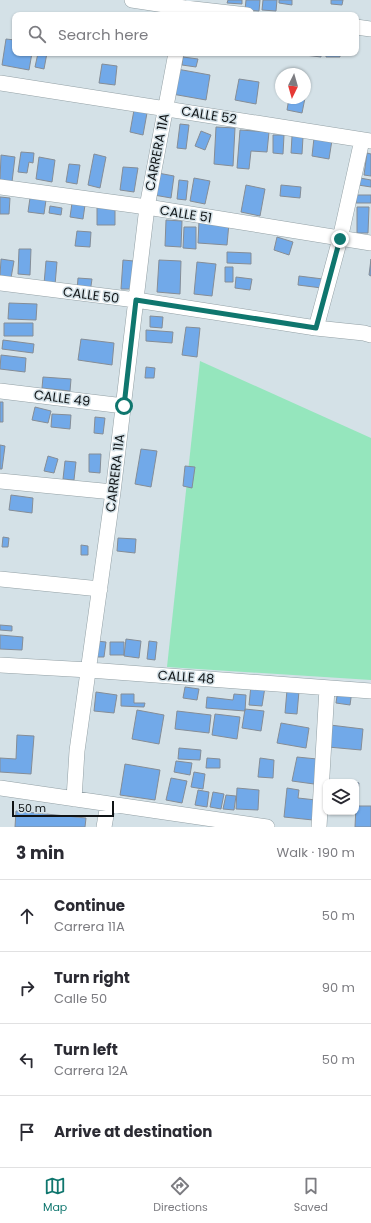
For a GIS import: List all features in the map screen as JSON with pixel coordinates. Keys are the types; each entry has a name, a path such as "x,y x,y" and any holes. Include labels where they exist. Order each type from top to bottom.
{"street":[{"path":"132,0 220,12"},
{"path":"359,27 371,29"},
{"name":"CARRERA 11A","path":"74,799 77,751 113,492 147,208 175,56"},
{"name":"CALLE 52","path":"0,83 366,140"},
{"path":"316,328 366,140"},
{"name":"CALLE 51","path":"0,187 371,243"},
{"name":"CALLE 50","path":"0,283 136,300 371,335"},
{"name":"CALLE 49","path":"0,391 124,406"},
{"path":"0,481 113,492"},
{"path":"0,579 100,589"},
{"name":"CALLE 48","path":"0,665 89,670 371,691"},
{"path":"319,827 327,688"},
{"path":"0,788 267,827"},
{"path":"104,827 108,804"}],"green space":[{"path":"200,361 371,438 371,680 167,667"}],"building":[{"path":"228,0 242,0 242,4 227,3"},
{"path":"246,0 260,0 259,11 245,10"},
{"path":"263,0 277,0 276,11 262,10"},
{"path":"279,0 292,0 292,5 279,3"},
{"path":"331,0 343,0 342,5 331,4"},
{"path":"6,39 12,40 12,56 31,56 29,70 2,65"},
{"path":"37,56 46,56 44,69 35,67"},
{"path":"326,56 340,56 340,57"},
{"path":"183,57 198,59 196,67 182,65"},
{"path":"102,64 117,66 115,85 99,83"},
{"path":"177,69 210,75 206,100 172,94"},
{"path":"239,79 259,82 256,104 235,100"},
{"path":"288,104 304,104 302,113 287,110"},
{"path":"134,110 147,113 143,135 130,132"},
{"path":"180,124 189,125 186,149 177,148"},
{"path":"216,127 235,128 233,166 214,164"},
{"path":"240,130 269,132 267,152 251,151 249,169 237,168"},
{"path":"201,131 211,135 205,150 195,146"},
{"path":"273,135 284,135 283,154 273,153"},
{"path":"292,136 303,137 302,154 291,153"},
{"path":"314,138 332,140 329,159 312,156"},
{"path":"21,152 34,153 33,163 29,162 27,173 18,172"},
{"path":"367,153 371,154 371,176 364,175"},
{"path":"94,154 106,157 100,188 88,185"},
{"path":"1,155 15,157 12,182 0,180"},
{"path":"39,157 55,160 52,182 36,179"},
{"path":"69,164 80,165 77,184 66,182"},
{"path":"123,167 138,168 134,192 120,190"},
{"path":"158,173 174,176 171,198 154,195"},
{"path":"194,178 210,181 205,204 190,201"},
{"path":"360,178 371,180 371,187 358,185"},
{"path":"179,180 188,181 186,200 177,199"},
{"path":"246,185 265,189 260,216 241,212"},
{"path":"281,185 301,187 300,198 280,196"},
{"path":"356,195 371,195 371,203 356,203"},
{"path":"0,197 10,198 9,214 0,214"},
{"path":"30,198 46,200 44,214 28,212"},
{"path":"72,203 85,205 83,219 70,217"},
{"path":"50,206 62,208 61,215 49,213"},
{"path":"97,207 115,207 115,225 97,225"},
{"path":"357,207 369,207 368,233 357,233"},
{"path":"166,220 182,221 181,247 165,246"},
{"path":"199,221 229,223 227,245 198,243"},
{"path":"184,227 196,227 196,249 183,248"},
{"path":"77,231 91,232 90,247 75,246"},
{"path":"277,237 293,242 289,255 274,250"},
{"path":"19,249 31,249 30,275 18,274"},
{"path":"227,252 251,253 251,264 227,263"},
{"path":"1,259 14,261 11,278 0,276"},
{"path":"371,259 371,276 369,275"},
{"path":"123,260 134,261 133,289 121,289"},
{"path":"159,260 181,261 180,294 157,292"},
{"path":"46,261 57,262 55,285 44,284"},
{"path":"197,262 216,264 212,296 194,294"},
{"path":"225,267 233,267 233,282 225,282"},
{"path":"299,276 323,279 322,288 298,285"},
{"path":"236,277 252,279 250,290 235,288"},
{"path":"78,278 92,279 90,293 77,291"},
{"path":"9,303 37,304 36,320 8,319"},
{"path":"150,316 163,317 162,328 150,327"},
{"path":"4,323 33,323 33,336 4,336"},
{"path":"186,327 200,328 197,357 182,355"},
{"path":"146,330 173,332 172,343 146,341"},
{"path":"81,339 114,343 112,365 78,360"},
{"path":"3,340 34,344 33,353 2,349"},
{"path":"1,355 26,358 25,372 0,369"},
{"path":"146,367 155,368 154,378 145,378"},
{"path":"43,377 71,379 70,391 42,388"},
{"path":"0,402 3,402 3,422 0,422"},
{"path":"35,407 51,411 48,423 32,420"},
{"path":"52,414 71,415 70,429 51,427"},
{"path":"95,417 105,418 103,434 94,433"},
{"path":"0,445 5,446 2,469 0,469"},
{"path":"141,449 157,451 151,487 135,484"},
{"path":"89,454 101,454 100,473 89,472"},
{"path":"48,456 58,459 54,473 44,471"},
{"path":"65,461 76,462 74,480 63,479"},
{"path":"185,466 195,467 192,488 183,486"},
{"path":"11,495 33,498 32,513 9,510"},
{"path":"3,537 9,538 8,547 2,547"},
{"path":"118,538 136,539 135,553 117,551"},
{"path":"81,545 88,546 88,555 81,555"},
{"path":"0,625 12,626 12,631 0,630"},
{"path":"0,635 23,637 22,650 0,649"},
{"path":"126,639 141,641 139,658 124,656"},
{"path":"96,641 106,642 104,657 95,657"},
{"path":"149,641 157,642 155,660 147,659"},
{"path":"110,642 124,642 124,655 110,655"},
{"path":"251,685 265,687 262,706 249,705"},
{"path":"185,687 199,689 197,700 183,698"},
{"path":"338,689 352,691 350,705 336,703"},
{"path":"287,690 299,691 297,714 285,713"},
{"path":"96,692 117,695 114,713 94,711"},
{"path":"121,694 134,694 134,703 145,703 144,707 121,706"},
{"path":"234,694 246,695 245,711 206,708 207,697 233,700"},
{"path":"245,709 264,711 261,731 242,728"},
{"path":"137,710 164,715 159,744 132,739"},
{"path":"177,711 211,715 209,733 175,729"},
{"path":"215,714 240,717 237,739 212,735"},
{"path":"281,723 309,728 306,748 277,743"},
{"path":"330,725 363,729 361,750 328,747"},
{"path":"17,735 34,736 31,774 0,772 0,758 16,759"},
{"path":"179,748 201,750 200,760 178,759"},
{"path":"297,757 317,759 314,784 292,781"},
{"path":"207,758 220,759 220,768 206,768"},
{"path":"260,758 274,760 273,778 258,777"},
{"path":"176,761 192,763 190,775 174,772"},
{"path":"125,764 160,770 155,800 120,795"},
{"path":"194,772 205,774 203,789 191,787"},
{"path":"171,778 187,781 182,803 166,800"},
{"path":"237,788 259,790 258,810 236,809"},
{"path":"287,788 299,790 298,798 316,800 313,820 284,817"},
{"path":"198,790 209,792 207,807 195,805"},
{"path":"213,792 224,794 221,809 210,807"},
{"path":"226,795 236,796 234,810 223,809"},
{"path":"359,806 371,806 371,827 355,827 356,815 359,815"},
{"path":"16,811 86,818 85,827 15,827"}],"route":[{"path":"124,406 136,300 316,328 340,239"}]}
